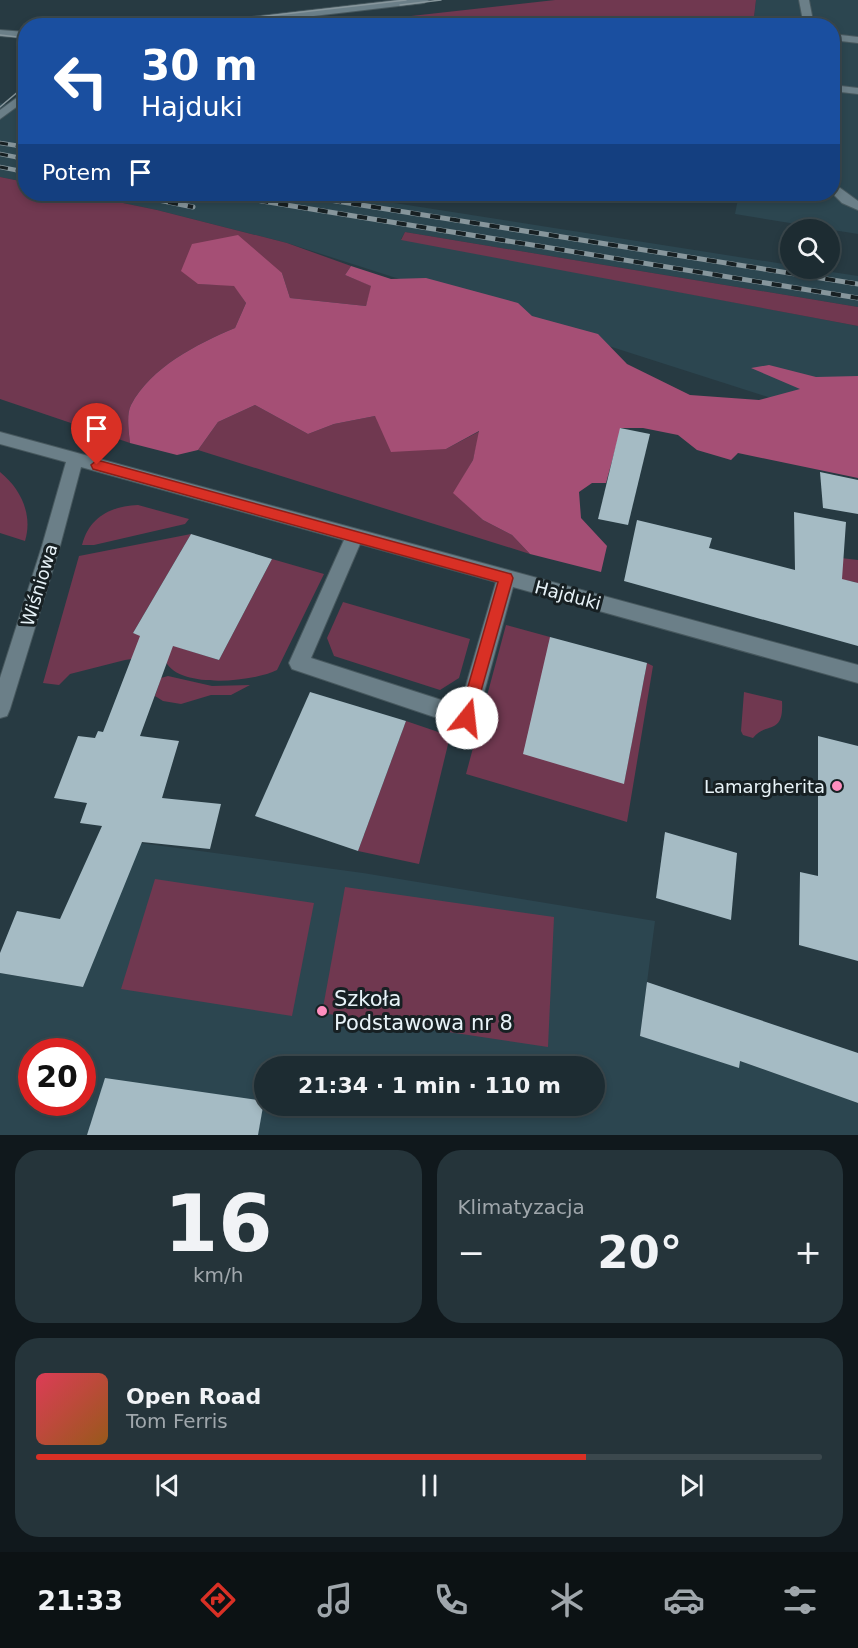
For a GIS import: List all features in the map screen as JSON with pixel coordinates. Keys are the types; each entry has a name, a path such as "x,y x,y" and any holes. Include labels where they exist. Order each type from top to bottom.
{"street":[{"path":"322,12 323,0"},
{"path":"269,18 423,0"},
{"path":"804,0 807,18"},
{"path":"0,33 18,34"},
{"path":"840,38 858,40"},
{"path":"840,89 858,92"},
{"path":"0,116 18,101"},
{"path":"840,194 858,206"},
{"name":"Hajduki","path":"0,438 858,674"},
{"name":"Wiśniowa","path":"0,709 51,546 75,459"},
{"path":"354,537 298,663 467,718 506,578"}],"shaded area":[{"path":"555,0 756,0 754,18 393,18"},
{"path":"756,0 858,0 858,234 840,231 840,219 780,219 780,221 735,214 738,201 840,201 840,18 754,18"},
{"path":"0,103 18,106 18,181 0,177"},
{"path":"0,177 18,181 18,201 113,201 157,210 287,243 351,266 345,275 372,286 366,306 290,298 282,273 198,284 234,285 246,303 235,328 176,358 150,379 140,391 129,413 130,443 0,399"},
{"path":"113,201 382,201 780,263 780,279 840,279 840,273 858,276 858,307 405,232 401,239 858,326 858,422 768,397 287,243"},
{"path":"405,232 858,307 858,326 401,240"},
{"path":"238,235 282,273 290,298 366,306 371,286 345,275 351,266 391,279 426,278 518,303 532,316 598,334 627,364 690,395 759,400 800,389 751,368 769,365 816,377 858,376 858,478 738,453 731,460 697,450 678,435 643,428 621,428 606,483 592,483 579,492 581,518 607,546 601,572 530,554 512,535 483,520 453,493 473,460 479,431 446,449 391,452 375,416 334,424 308,434 255,405 218,422 198,450 177,455 130,443 129,409 150,379 191,349 235,328 246,303 234,286 198,284 181,271 192,244"},
{"path":"255,405 308,434 334,424 375,416 446,449 480,431 473,460 454,493 483,520 512,535 530,554 198,450 218,422"},
{"path":"0,472 14,486 23,503 27,522 25,541 0,533"},
{"path":"138,505 189,519 185,524 94,545 82,545 90,527 102,515 119,508"},
{"path":"191,534 133,633 219,660 272,559 324,574 277,670 252,678 201,680 174,671 166,662 145,657 70,674 59,685 43,683 79,556"},
{"path":"824,556 858,560 858,589 855,582 827,577"},
{"path":"343,602 470,639 459,678 440,690 334,656 327,638"},
{"path":"506,625 550,637 624,783 647,663 653,666 627,822 466,774"},
{"path":"168,676 212,686 250,685 231,695 211,695 181,704 163,701 155,696 161,678"},
{"path":"744,692 782,701 782,712 777,724 753,738 743,735 741,731"},
{"path":"406,721 450,736 419,864 358,851"},
{"name":"Szkoła Podstawowa nr 8","path":"140,843 363,873 655,921 640,1036 740,1061 858,1103 858,1135 0,1135 0,973 83,987"},
{"path":"155,879 314,903 292,1016 121,989"},
{"path":"345,887 554,917 548,1047 322,1013"}],"building":[{"path":"620,428 650,434 628,525 598,519"},
{"path":"820,472 858,480 858,514 823,508"},
{"path":"794,512 846,522 842,579 858,583 858,646 624,581 637,520 712,538 709,548 795,570"},
{"path":"191,534 272,559 219,660 173,646 140,736 179,741 162,798 221,804 210,849 142,842 83,987 0,973 0,953 17,911 60,919 102,826 80,823 87,803 54,798 78,736 95,738 98,731 103,732 140,636 133,633"},
{"path":"550,637 647,663 624,784 523,754"},
{"path":"310,692 406,721 358,851 255,816"},
{"path":"818,736 858,746 858,961 799,945 800,872 818,876"},
{"path":"665,832 737,853 731,920 656,898"},
{"path":"647,982 858,1053 858,1103 740,1061 739,1068 640,1036"},
{"path":"105,1078 254,1100 254,1116 261,1116 258,1135 87,1135 93,1116 96,1116 96,1106"}],"tram line":[{"path":"249,18 406,0"},
{"path":"400,5 441,0"},
{"path":"0,35 18,37"},
{"path":"0,107 18,92"}],"railway":[{"path":"0,143 18,146"},
{"path":"0,154 18,157"},
{"path":"0,167 18,170"},
{"path":"163,201 193,207"},
{"path":"262,201 858,298"},
{"path":"336,201 858,284"}],"place":[{"name":"Lamargherita","path":"837,786"},
{"name":"Szkoła Podstawowa nr 8","path":"322,1011"}],"route":[{"path":"97,465 506,578 467,718"}]}
